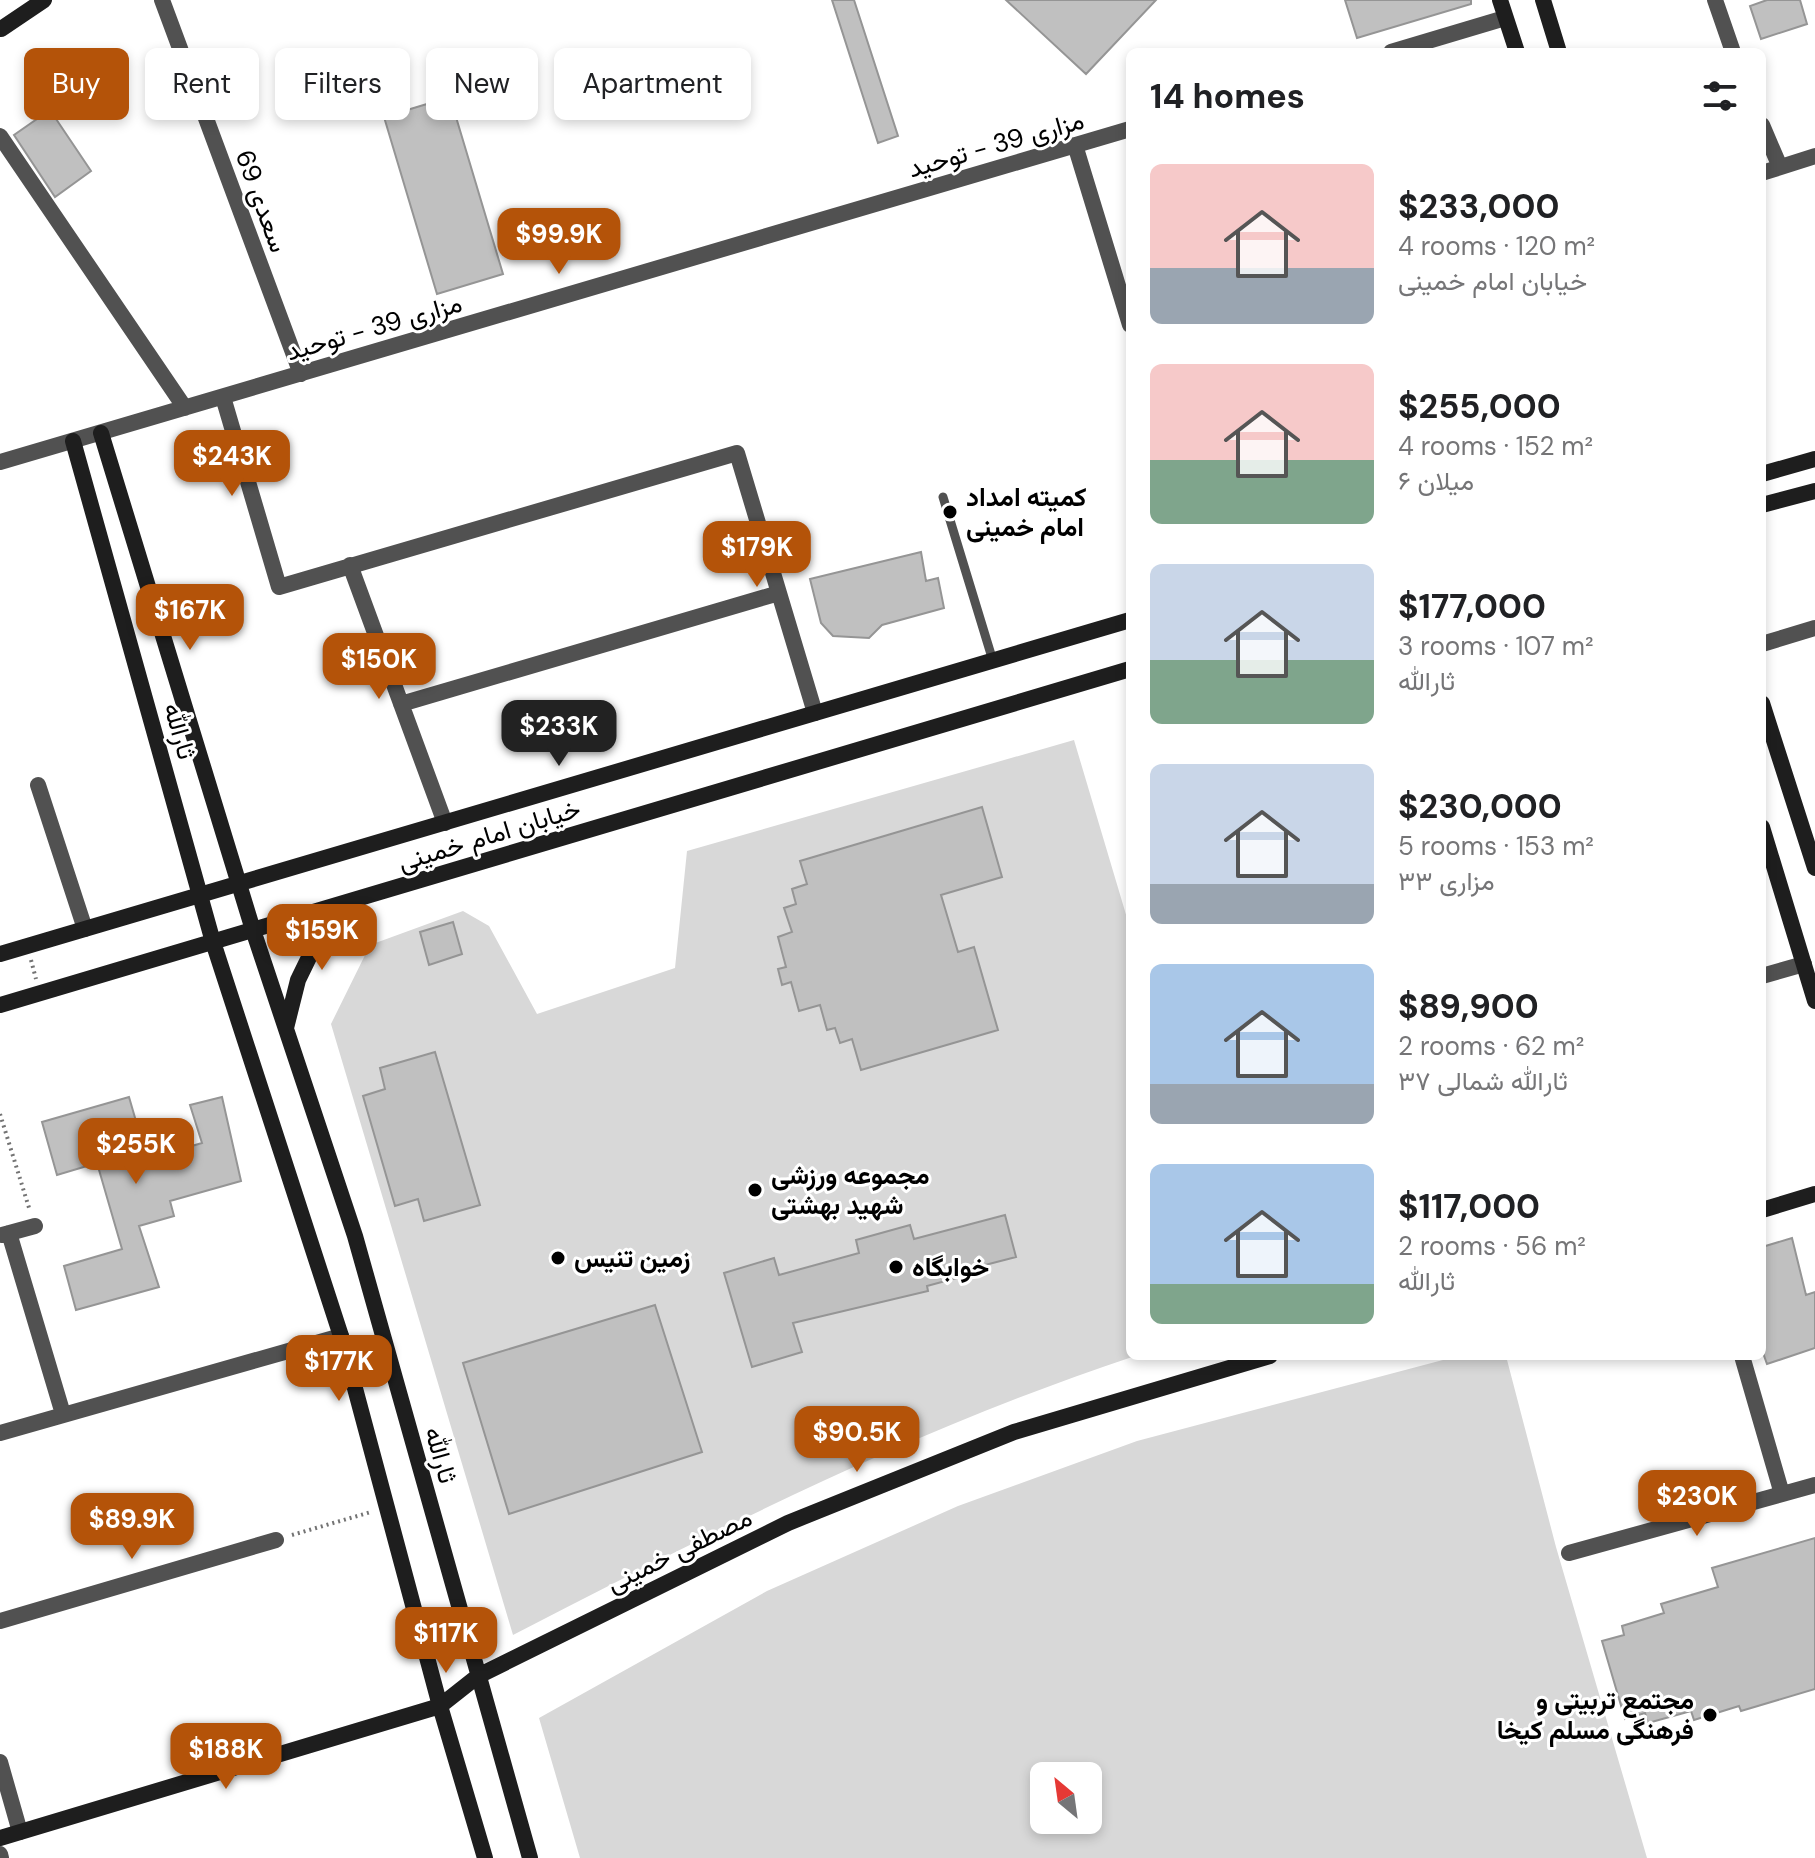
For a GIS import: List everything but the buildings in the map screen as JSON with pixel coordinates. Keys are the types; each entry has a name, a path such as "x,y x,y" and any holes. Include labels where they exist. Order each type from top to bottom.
{"main road":[{"path":"1,30 17,0"},
{"path":"1,30 44,0"},
{"path":"1500,0 1516,48"},
{"path":"1543,0 1558,48"},
{"name":"ثارالله","path":"101,433 253,930 355,1236 530,1858"},
{"name":"ثارالله","path":"73,441 213,942"},
{"path":"1766,473 1815,459"},
{"path":"1766,504 1815,491"},
{"name":"خیابان امام خمینی","path":"0,954 1126,621"},
{"name":"خیابان امام خمینی","path":"0,1005 1126,670"},
{"path":"1766,713 1808,820 1815,868"},
{"path":"1766,840 1815,1001"},
{"path":"285,1029 298,980 334,906"},
{"path":"213,942 341,1336 440,1706 485,1858"},
{"path":"1766,1209 1815,1194"},
{"name":"مصطفی خمینی","path":"440,1706 478,1676 802,1517 1014,1432 1257,1360"},
{"path":"0,1838 440,1706"}],"street":[{"name":"سعدی 69","path":"162,0 301,374"},
{"path":"1715,0 1732,48"},
{"path":"1404,48 1505,18"},
{"name":"مزاری 39 - توحید","path":"0,462 1126,130"},
{"path":"1766,134 1780,167"},
{"path":"0,136 185,408"},
{"path":"1075,145 1126,312"},
{"path":"1766,172 1815,156"},
{"path":"223,397 279,587 737,453 815,713"},
{"path":"350,565 445,823"},
{"path":"401,704 779,593"},
{"path":"1766,643 1815,628"},
{"path":"38,785 85,929"},
{"path":"1766,975 1804,964"},
{"path":"35,1226 5,1234 63,1414"},
{"path":"0,1433 341,1336"},
{"path":"1743,1360 1782,1494"},
{"path":"1569,1553 1815,1485"},
{"path":"0,1621 276,1540"},
{"path":"0,1762 20,1832"}],"lane":[{"path":"943,497 993,661"}],"path":[{"path":"26,946 41,993"},
{"path":"0,1114 35,1226"},
{"path":"276,1540 389,1507"}],"shaded area":[{"name":"مجموعه ورزشی شهید بهشتی","path":"1074,740 1126,915 1126,1359 1054,1384 896,1448 665,1557 513,1635 331,1024 370,945 463,911 489,926 537,1014 675,968 687,851"},
{"path":"1443,1360 1507,1360 1556,1547 1647,1858 580,1858 539,1718 767,1591 958,1506 1137,1441"}],"place":[{"name":"کمیته امداد امام خمینی","path":"950,512"},
{"name":"مجموعه ورزشی شهید بهشتی","path":"755,1190"},
{"name":"زمین تنیس","path":"558,1258"},
{"name":"خوابگاه","path":"896,1267"},
{"name":"مجتمع تربیتی و فرهنگی مسلم کیخا","path":"1710,1715"}]}
